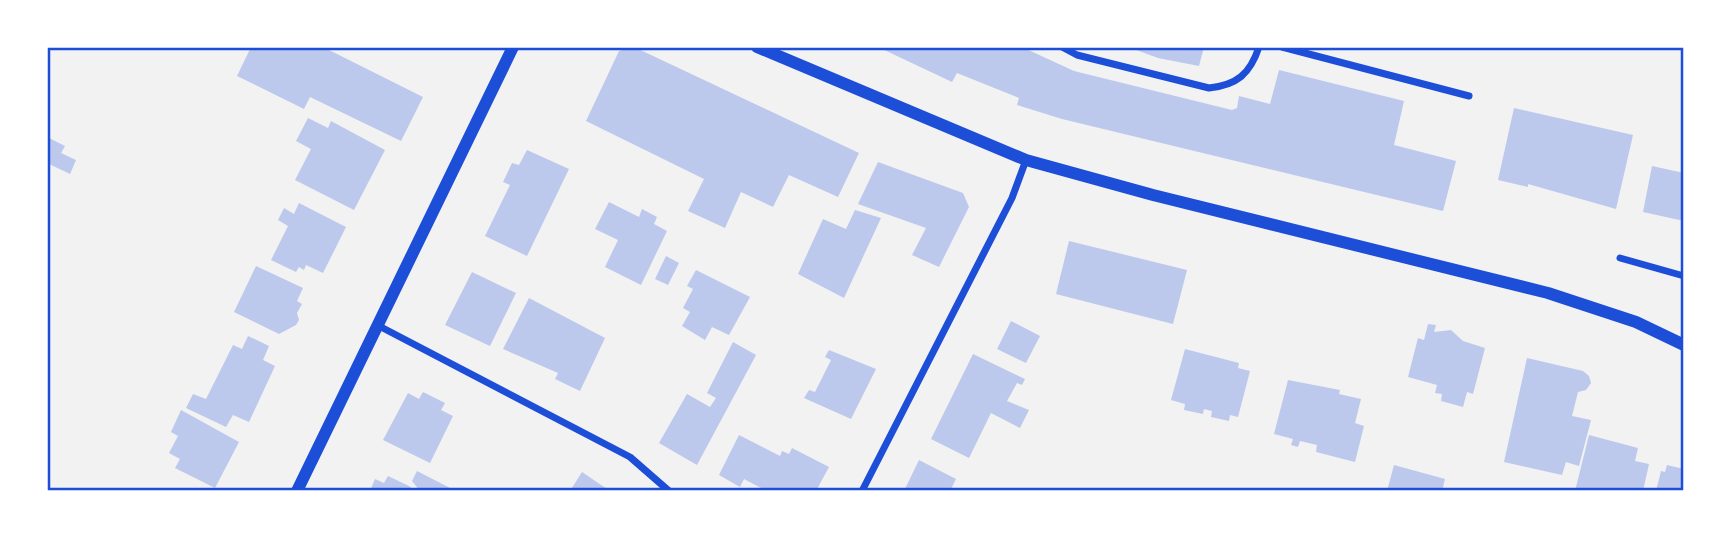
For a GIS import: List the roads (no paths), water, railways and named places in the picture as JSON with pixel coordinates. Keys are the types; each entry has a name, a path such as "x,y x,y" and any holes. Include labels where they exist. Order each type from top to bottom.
{"street":[{"path":"297,491 513,47"},
{"path":"757,47 1026,160 1153,195 1548,293 1636,322 1684,345"},
{"path":"1062,47 1077,55 1209,88 1228,86 1243,76 1253,65 1259,47"},
{"path":"1282,47 1469,96"},
{"path":"862,491 1012,198 1026,160"},
{"path":"1620,258 1684,276"},
{"path":"379,326 631,457 668,491"}]}
